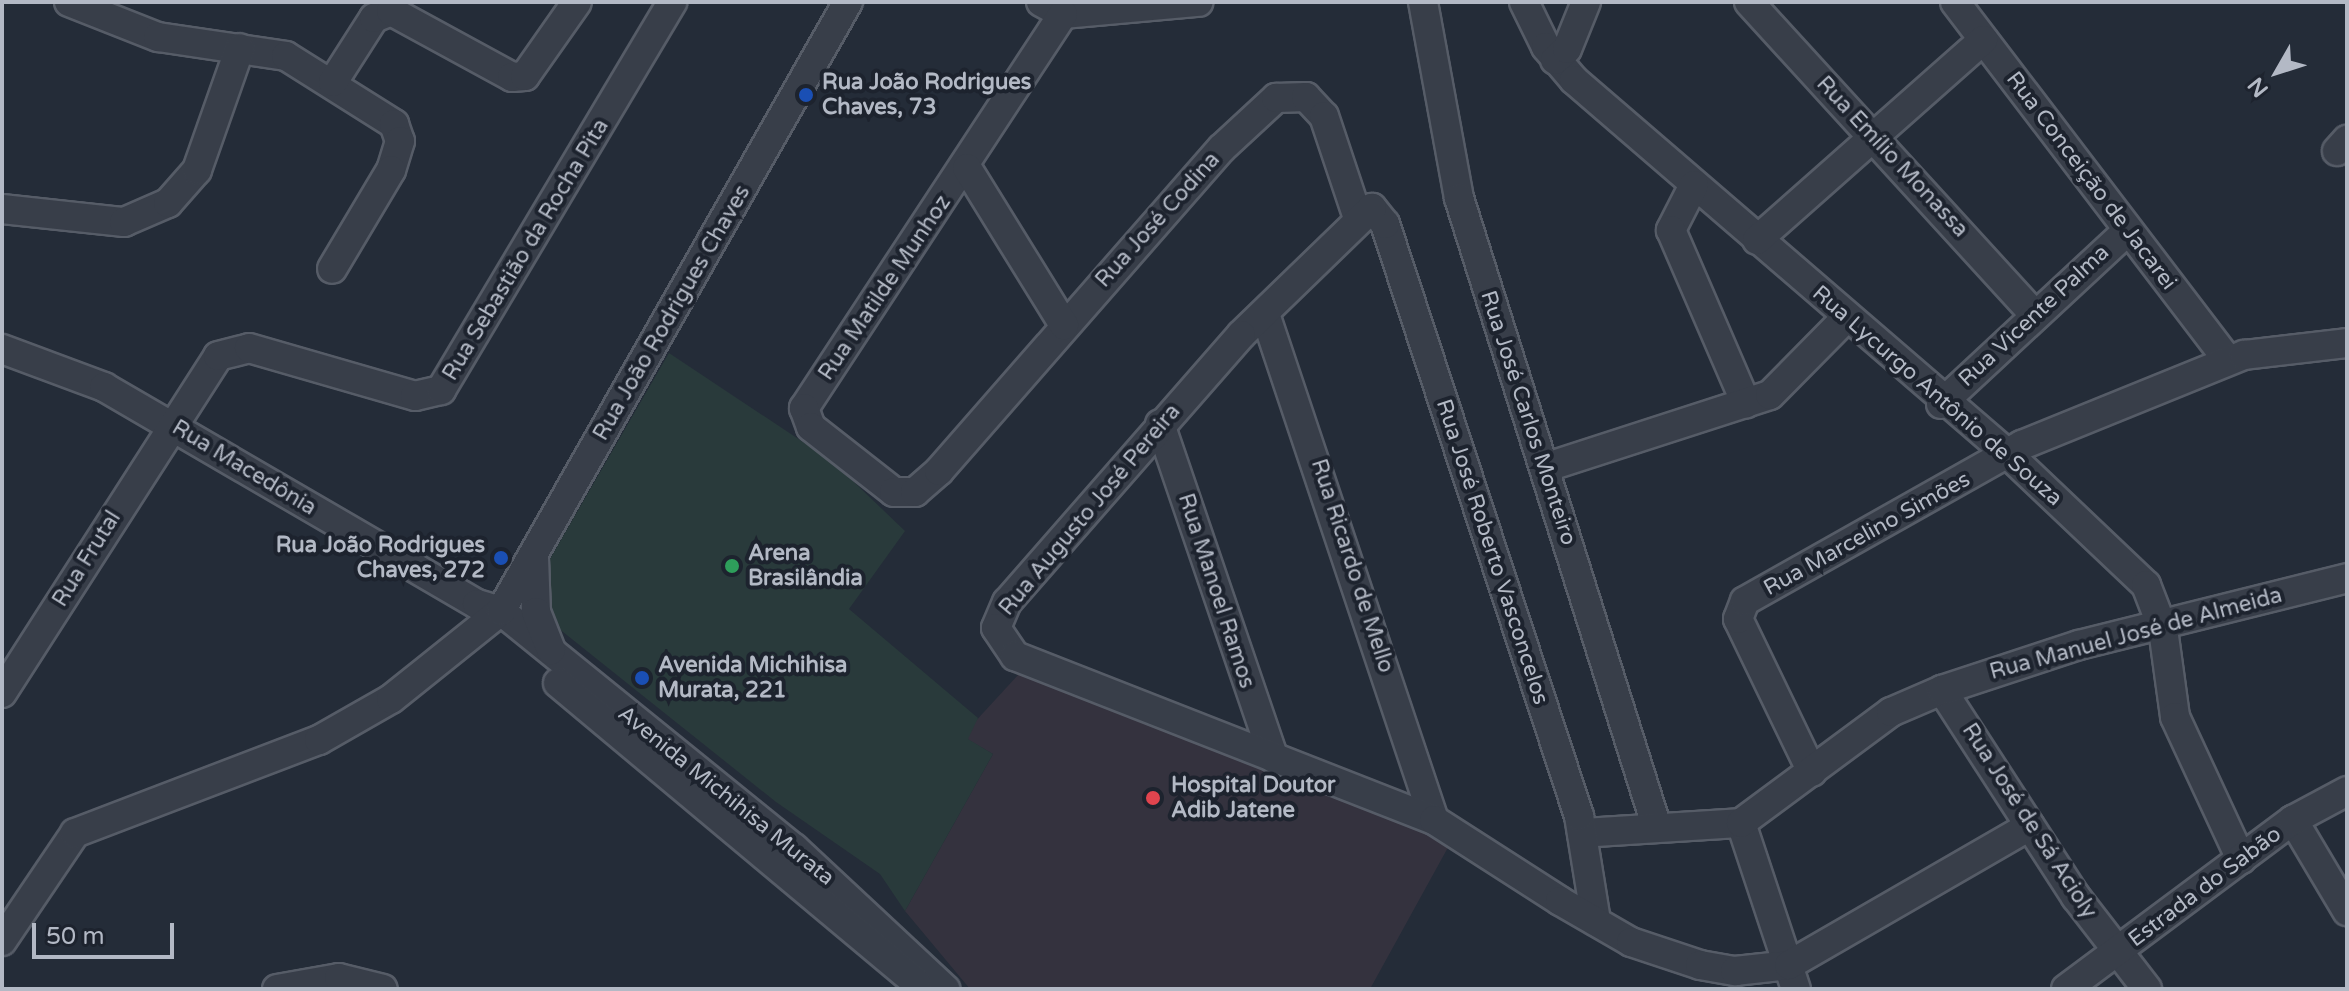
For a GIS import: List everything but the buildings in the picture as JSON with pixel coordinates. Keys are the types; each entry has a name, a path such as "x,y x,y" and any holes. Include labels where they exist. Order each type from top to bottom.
{"street":[{"path":"69,2 158,37 286,56 382,113 400,141 391,170 332,269"},
{"path":"333,82 374,18 391,11 512,77 525,76 577,2"},
{"name":"Rua Sebastião da Rocha Pita","path":"172,425 218,356 236,349 435,395 672,2"},
{"name":"Rua João Rodrigues Chaves","path":"490,612 534,555 848,2"},
{"path":"1052,8 1198,2"},
{"name":"Rua José Carlos Monteiro","path":"1423,2 1459,198 1657,828"},
{"name":"Rua Lycurgo Antônio de Souza","path":"1524,2 1555,60 1941,404 2009,455 2127,563 2146,585 2163,629 2175,717 2241,859"},
{"path":"1555,60 1567,49 1586,2"},
{"name":"Rua Emílio Monassa","path":"1749,2 2034,314"},
{"name":"Rua Conceição de Jacarei","path":"1955,2 2228,360"},
{"name":"Rua Matilde Munhoz","path":"939,471 915,492 894,492 825,439 803,412 967,168 1052,8"},
{"path":"1757,240 1983,40"},
{"path":"2,209 124,222 168,203 197,170 240,48"},
{"name":"Rua José Codina","path":"939,471 1064,325 1276,98 1306,97 1324,116 1357,215"},
{"path":"967,168 1064,325"},
{"path":"1694,185 1672,217 1675,246 1746,403"},
{"name":"Rua José Roberto Vasconcelos","path":"1357,215 1374,208 1385,224 1582,833 1596,921"},
{"name":"Rua Augusto José Pereira","path":"1357,215 1160,424 1007,602 998,634 1028,662 1434,820 1596,921 1667,958 1735,971 1793,977 2030,826"},
{"name":"Rua Vicente Palma","path":"1941,404 2034,314 2128,230"},
{"name":"Rua Ricardo de Mello","path":"1265,314 1434,820"},
{"path":"1544,468 1746,403 1782,387 1845,319"},
{"name":"Rua Marcelino Simões","path":"1812,772 1738,609 1802,565 2009,455 2228,360 2347,343"},
{"name":"Rua Macedônia","path":"2,349 104,387 490,612"},
{"name":"Rua Manoel Ramos","path":"1160,424 1274,758"},
{"name":"Rua Frutal","path":"2,693 172,425"},
{"path":"534,555 536,612 555,657"},
{"name":"Rua Manuel José de Almeida","path":"1741,823 1891,712 1942,690 2079,645 2163,629 2347,578"},
{"path":"2,941 75,833 319,740 391,699 490,612"},
{"name":"Avenida Michihisa Murata","path":"490,612 555,657 794,848 945,989"},
{"name":"Avenida Michihisa Murata","path":"490,612 921,989"},
{"name":"Rua José de Sá Acioly","path":"1942,690 2030,826 2118,953 2147,989"},
{"name":"Estrada do Sabão","path":"2066,989 2293,820 2347,791"},
{"path":"2293,820 2347,911"},
{"path":"1582,833 1741,823 1793,977"},
{"path":"277,989 339,978 383,989"}],"shaded area":[{"path":"669,353 833,462 905,531 849,609 978,718 968,739 993,754 905,911 880,874 776,802 548,620 547,564"},
{"name":"Hospital Doutor Adib Jatene","path":"1019,674 1451,842 1370,989 970,989 905,911 993,754 967,739 972,725"}],"place":[{"name":"Rua João Rodrigues Chaves, 73","path":"806,95"},
{"name":"Rua João Rodrigues Chaves, 272","path":"501,558"},
{"name":"Arena Brasilândia","path":"732,566"},
{"name":"Avenida Michihisa Murata, 221","path":"642,678"},
{"name":"Hospital Doutor Adib Jatene","path":"1153,798"}]}
